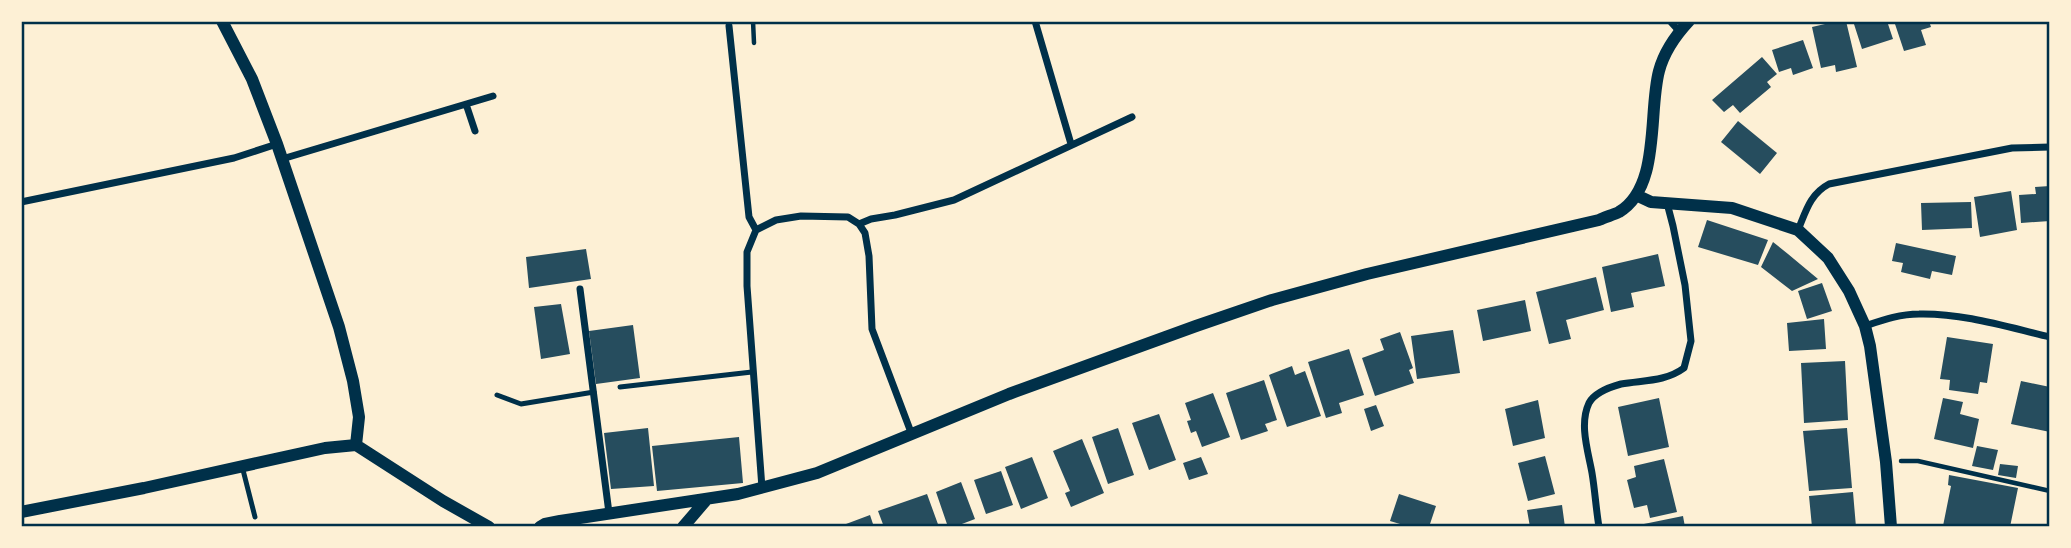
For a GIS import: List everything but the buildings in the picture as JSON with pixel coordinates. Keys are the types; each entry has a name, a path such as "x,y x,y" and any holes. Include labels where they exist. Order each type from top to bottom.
{"street":[{"path":"222,21 251,79 277,144 342,341 359,417 356,445"},
{"path":"1035,21 1071,144"},
{"path":"1670,21 1679,31"},
{"path":"540,527 560,520 762,489 817,473 1009,394 1272,300 1367,274 1599,220 1618,212 1636,195 1645,176 1659,72 1669,47 1689,21"},
{"path":"729,26 749,218 756,230"},
{"path":"282,159 493,96"},
{"path":"466,104 475,131"},
{"path":"859,225 871,219 954,200 1132,117"},
{"path":"21,202 234,158 277,144"},
{"path":"1798,230 1818,190 1829,184 2012,148 2050,147"},
{"path":"1636,195 1651,202 1732,208 1798,230 1828,258 1849,291 1865,326 1870,346 1886,462 1891,527"},
{"path":"1599,527 1586,437 1585,417 1590,400 1601,391 1622,384 1653,381 1675,375 1684,368 1691,341 1685,285 1667,203"},
{"path":"762,489 752,372 747,252 756,230 776,220 801,216 848,218 865,233 869,256 872,329 912,435"},
{"path":"580,289 609,513"},
{"path":"1865,326 1893,317 1917,314 1948,315 2050,337"},
{"path":"21,512 325,448 356,445 489,527"},
{"path":"683,527 707,499"}],"lane":[{"path":"621,387 752,372"},
{"path":"497,395 521,404 594,392"},
{"path":"242,466 255,517"}],"path":[{"path":"753,21 754,43"},
{"path":"1886,462 1918,461 2050,491"}]}
